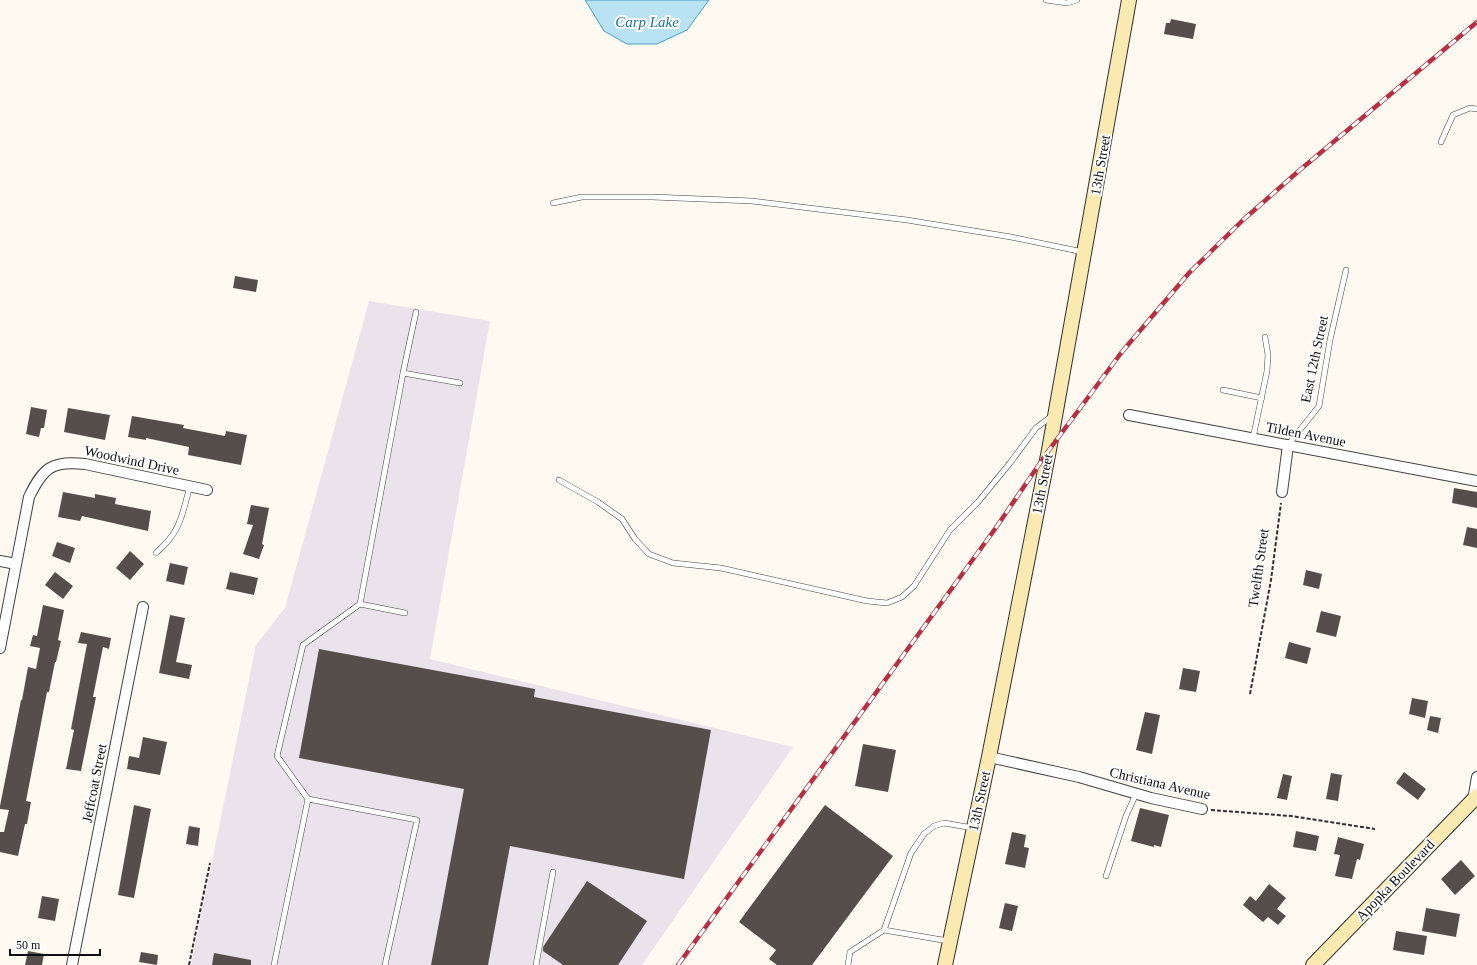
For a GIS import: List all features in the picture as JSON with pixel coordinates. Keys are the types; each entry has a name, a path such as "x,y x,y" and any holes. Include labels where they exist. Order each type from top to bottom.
{"street":[{"name":"13th Street","path":"945,965 989,757 1056,413 1129,0"},
{"name":"Tilden Avenue","path":"1129,415 1477,481"},
{"path":"1282,492 1288,445"},
{"name":"Woodwind Drive","path":"0,648 29,497 38,479 51,467 68,462 85,464 207,490"},
{"path":"0,561 16,564"},
{"name":"Jeffcoat Street","path":"72,965 143,607"},
{"name":"Christiana Avenue","path":"989,757 1079,777 1136,794 1202,809"},
{"path":"1475,798 1477,777"},
{"name":"Apopka Boulevard","path":"1313,965 1475,798"}],"lane":[{"path":"1046,0 1067,3 1076,0"},
{"path":"1441,142 1453,115 1470,108 1477,108"},
{"path":"553,203 582,197 652,197 752,202 907,220 1011,237 1084,252"},
{"name":"East 12th Street","path":"1288,445 1319,406 1330,340 1346,270"},
{"path":"385,965 417,820 308,799 277,756 303,645 360,604 403,373 416,312"},
{"path":"1253,438 1267,371 1268,354 1265,337"},
{"path":"403,373 460,383"},
{"path":"1223,390 1262,398"},
{"path":"559,480 598,502 622,518 634,540 649,554 673,563 721,568 867,601 887,603 902,597 914,586 950,530 978,502 1036,428 1056,413"},
{"path":"156,553 176,530 183,512 190,486"},
{"path":"360,604 405,613"},
{"path":"1106,876 1126,816 1136,794"},
{"path":"274,965 308,799"},
{"path":"848,965 850,952 884,930 911,853 924,834 934,826 944,824 974,828"},
{"path":"536,965 553,872"},
{"path":"884,930 949,942"}],"path":[{"name":"Twelfth Street","path":"1250,694 1271,580 1282,492"},
{"name":"Christiana Avenue","path":"1202,809 1291,816 1375,829"},
{"path":"189,965 210,863"}],"shaded area":[{"path":"369,301 490,321 430,659 793,747 642,965 191,965 256,645 285,608"}],"water":[{"name":"Carp Lake","path":"585,0 709,0 687,30 657,44 627,44 604,31"}],"building":[{"path":"1171,19 1196,24 1193,39 1164,34 1166,23 1170,23"},
{"path":"235,276 258,280 256,292 233,288"},
{"path":"31,407 47,410 44,428 41,428 39,437 26,434"},
{"path":"68,408 110,415 105,440 64,432"},
{"path":"132,416 184,425 183,428 225,436 226,431 247,435 241,465 188,455 189,447 146,438 146,440 128,437"},
{"path":"1454,488 1477,492 1477,508 1452,503"},
{"path":"63,492 95,498 95,494 116,498 115,504 151,511 148,531 82,516 80,521 58,517"},
{"path":"251,505 269,508 262,544 264,545 259,559 243,554 253,525 247,524"},
{"path":"1467,527 1477,529 1477,548 1463,545"},
{"path":"57,542 75,548 70,563 52,556"},
{"path":"130,551 144,564 130,580 116,568"},
{"path":"170,563 188,567 184,585 166,581"},
{"path":"1306,570 1322,574 1319,589 1303,585"},
{"path":"55,572 73,586 63,599 45,585"},
{"path":"230,572 258,578 254,595 226,589"},
{"path":"43,605 64,610 58,640 61,641 49,692 47,692 26,801 31,802 27,824 25,824 18,856 0,852 0,832 4,832 9,810 0,809 0,806 28,667 36,669 40,648 30,646 33,635 37,636"},
{"path":"1321,611 1341,616 1336,637 1316,632"},
{"path":"170,615 185,618 176,662 192,665 189,679 159,673"},
{"path":"81,632 111,638 109,649 103,647 93,697 96,697 81,771 66,769 74,730 71,729 87,644 78,643"},
{"path":"1289,642 1311,648 1307,664 1285,658"},
{"path":"319,649 535,689 534,697 711,730 684,879 510,846 488,965 431,965 464,789 299,758"},
{"path":"1183,668 1200,671 1196,692 1179,689"},
{"path":"1412,698 1428,701 1425,718 1409,714"},
{"path":"1145,712 1160,715 1152,754 1136,750"},
{"path":"1430,716 1441,718 1438,733 1427,730"},
{"path":"143,737 167,742 160,775 127,769 129,756 139,758"},
{"path":"863,744 896,750 888,792 855,786"},
{"path":"1404,772 1426,789 1418,800 1396,783"},
{"path":"1331,773 1342,775 1338,801 1326,799"},
{"path":"1283,774 1292,776 1287,800 1277,798"},
{"path":"134,805 151,809 134,898 118,895"},
{"path":"825,805 893,856 812,965 777,965 769,959 776,950 739,922"},
{"path":"1140,808 1169,815 1161,847 1154,845 1154,847 1131,841"},
{"path":"189,826 200,828 198,846 186,844"},
{"path":"1296,831 1319,836 1316,851 1293,847"},
{"path":"1012,832 1026,835 1024,847 1029,848 1025,868 1005,864"},
{"path":"1338,837 1364,844 1360,860 1357,859 1352,879 1335,876 1340,855 1334,854"},
{"path":"1461,860 1475,876 1455,895 1441,879"},
{"path":"587,881 647,921 618,965 563,965 543,951 543,947"},
{"path":"1269,884 1286,898 1277,909 1286,916 1278,925 1268,917 1263,922 1243,905 1250,896 1256,901"},
{"path":"42,896 59,899 55,921 38,918"},
{"path":"1005,903 1018,906 1012,931 999,928"},
{"path":"1426,908 1460,914 1456,937 1422,931"},
{"path":"1396,931 1427,936 1424,955 1393,950"},
{"path":"28,951 44,954 42,965 25,965"},
{"path":"141,952 158,955 157,965 139,962"},
{"path":"214,953 251,960 251,965 212,965"}],"railway":[{"path":"678,965 995,529 1049,450 1121,353 1189,273 1243,220 1301,169 1477,22"}]}
